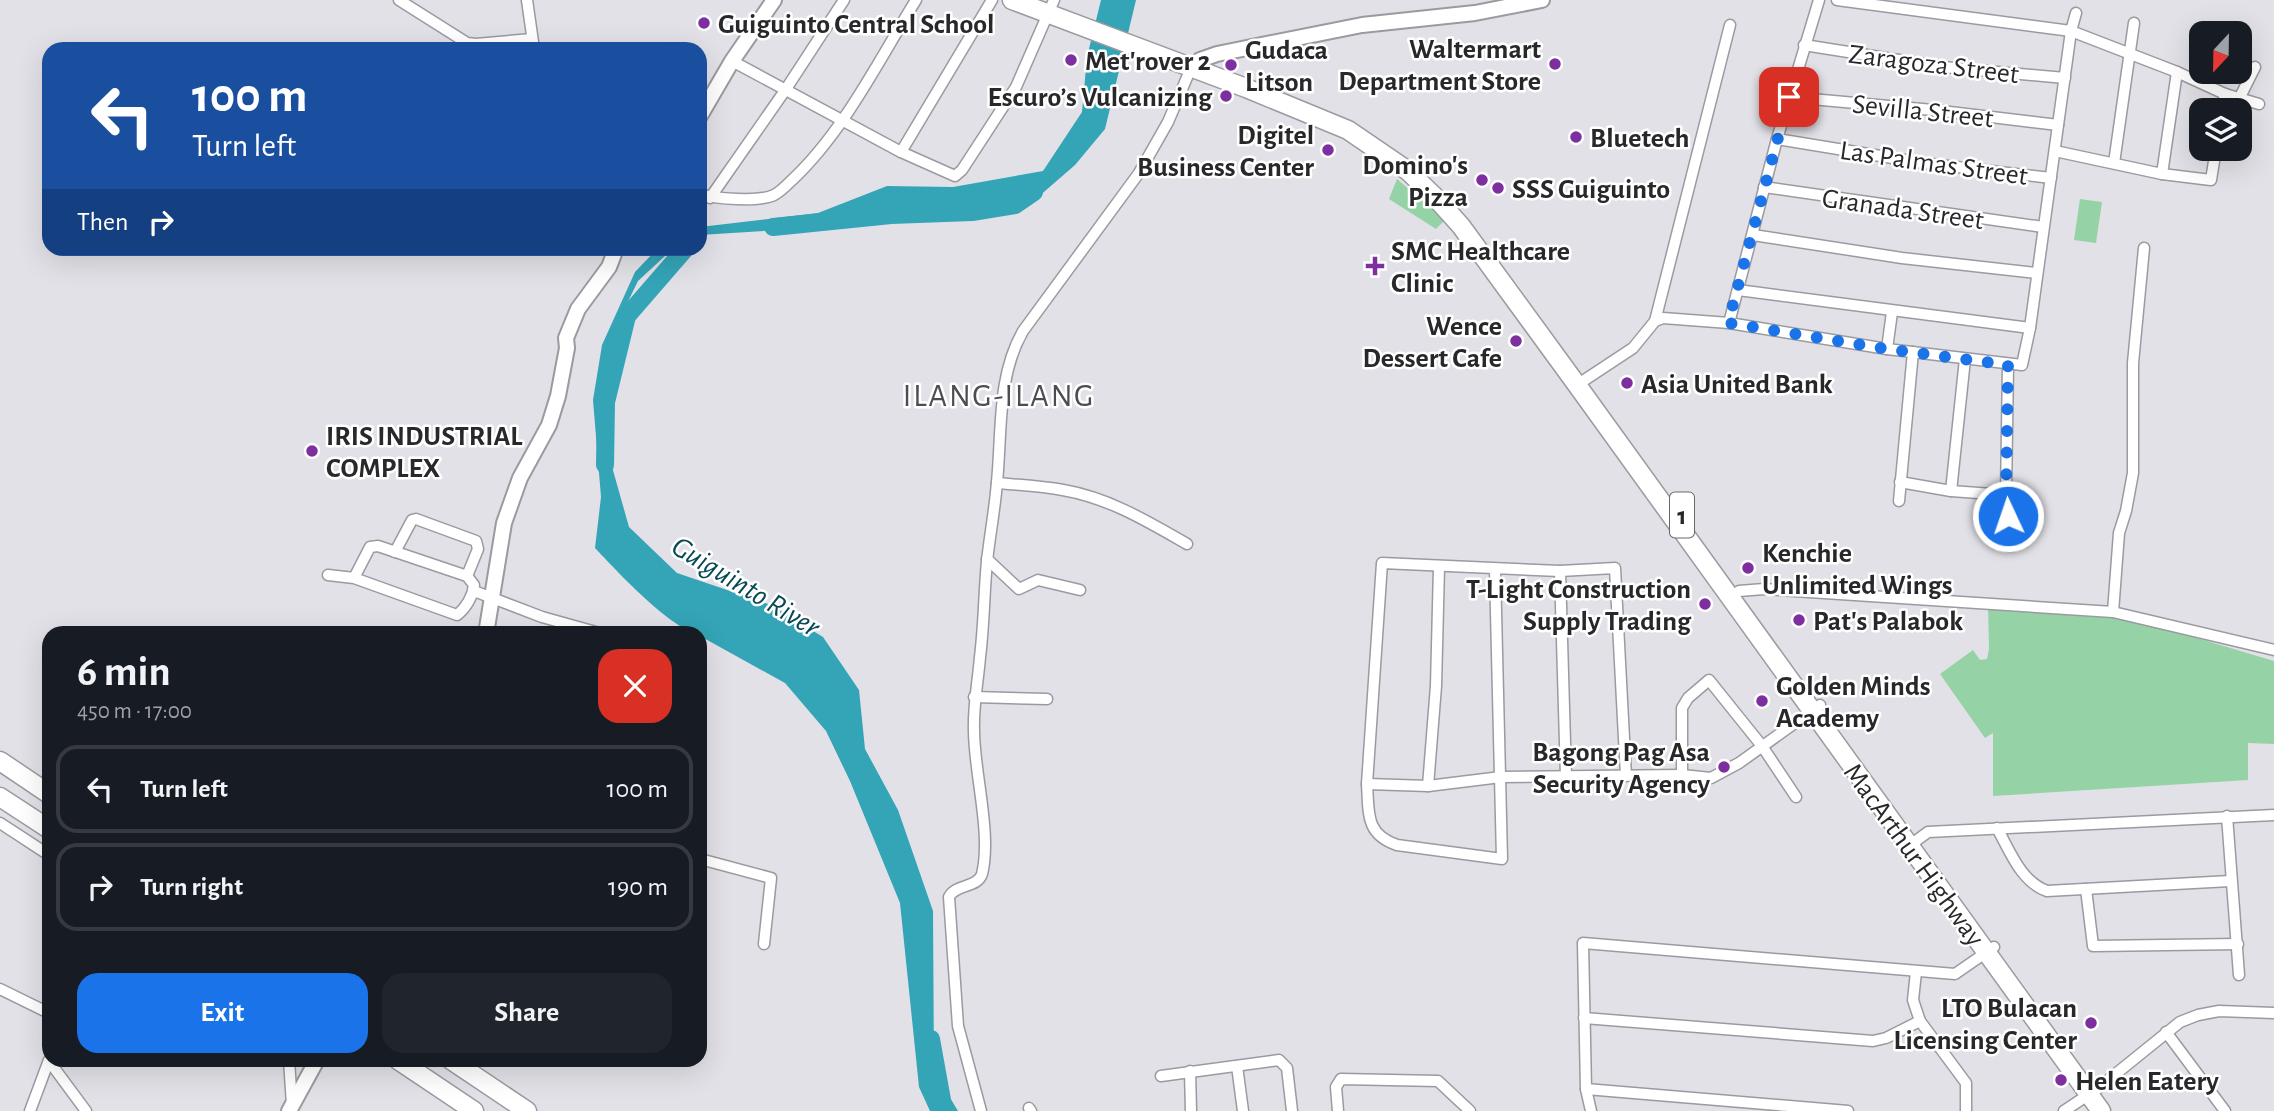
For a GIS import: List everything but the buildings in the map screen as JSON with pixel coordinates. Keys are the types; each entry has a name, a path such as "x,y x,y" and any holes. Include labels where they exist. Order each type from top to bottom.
{"highway":[{"name":"MacArthur Highway","path":"1012,0 1054,7 1348,130 1408,171 1461,226 1581,383 1990,950 2093,1091 2112,1111"},
{"path":"0,761 42,789"},
{"path":"0,797 42,825"},
{"path":"408,1067 474,1111"},
{"path":"461,1067 527,1111"},
{"name":"MacArthur Highway","path":"2093,1091 2101,1111"}],"street":[{"path":"399,0 465,42"},
{"path":"527,0 533,42"},
{"path":"707,104 732,61 774,0"},
{"path":"707,193 786,89 845,0"},
{"path":"707,196 767,198 777,194 807,166 842,120 916,0"},
{"path":"901,152 992,0"},
{"path":"981,1111 958,1026 949,897 954,890 976,882 982,874 984,843 974,736 974,697 997,483 1003,399 1013,348 1074,259 1139,173 1168,122 1195,64 1229,52 1362,25 1475,13 1542,0"},
{"path":"1728,323 1777,139 1819,0"},
{"path":"1837,0 2071,31 2236,98"},
{"path":"732,61 901,152 955,176 962,170 1016,87 1054,7"},
{"path":"1655,321 1663,318 1728,323 1887,349 2022,365 2030,328 2071,31 2076,13"},
{"path":"2114,163 2134,23"},
{"path":"1581,383 1633,348 1655,321 1730,25"},
{"name":"Zaragoza Street","path":"1804,44 1943,67 2065,78"},
{"path":"2239,98 2255,66"},
{"path":"2162,174 2177,72"},
{"path":"2224,98 2225,94"},
{"name":"Sevilla Street","path":"1789,97 2058,125"},
{"path":"2252,102 2259,104"},
{"name":"Las Palmas Street","path":"1777,139 1923,163 2051,178"},
{"path":"2055,151 2162,174 2211,180 2214,161"},
{"name":"Granada Street","path":"1764,187 2043,227"},
{"path":"1752,235 1902,258 2036,273"},
{"path":"2113,612 2119,533 2133,473 2133,363 2144,248"},
{"path":"487,626 504,523 520,478 549,425 558,396 567,348 566,338 583,299 609,267 613,256"},
{"path":"1738,290 2030,328"},
{"path":"1887,349 1892,312"},
{"path":"1899,501 1913,352"},
{"path":"1951,491 1965,359"},
{"path":"2008,365 2008,516"},
{"path":"1900,482 1951,491 2006,495"},
{"path":"997,483 1063,490 1104,501 1138,515 1187,544"},
{"path":"395,552 412,520 416,519 476,541 478,549 467,576"},
{"path":"328,575 354,578 457,615 464,610 474,591 474,585 467,576 378,546 370,547 354,578"},
{"path":"987,559 1019,589 1038,580 1080,590"},
{"path":"1495,570 1502,859 1387,841 1372,829 1367,785 1381,563 1495,570 1615,568 1626,776"},
{"path":"1428,786 1436,686 1439,567"},
{"path":"1560,571 1566,777"},
{"path":"1735,595 1764,589 2113,612 2274,650"},
{"path":"474,591 542,617 574,626"},
{"path":"1682,775 1682,708 1688,698 1709,680 1762,746 1796,797"},
{"path":"974,697 1047,699"},
{"path":"1367,785 1428,786 1501,777 1682,775 1711,778 1816,708"},
{"path":"1913,843 1928,832 2274,815"},
{"path":"2227,816 2239,975"},
{"path":"0,823 42,850"},
{"path":"1997,828 2026,877 2036,887 2047,891 2230,881"},
{"path":"707,861 771,878 764,944"},
{"path":"2086,889 2093,946 2238,944"},
{"path":"1591,1111 1586,1089 1583,943 1955,974 1990,950"},
{"path":"1916,972 1913,1000 1920,1021 1966,1083 1966,1111"},
{"path":"1,992 42,1010"},
{"path":"2064,1111 2180,1022 2219,1011 2274,1013"},
{"path":"1584,1018 1873,1041 1886,1038 1920,1021"},
{"path":"2166,1032 2225,1111"},
{"path":"1161,1076 1279,1060 1285,1063 1287,1068 1292,1111"},
{"path":"1237,1066 1243,1111"},
{"path":"30,1111 46,1067"},
{"path":"54,1067 86,1111"},
{"path":"289,1067 291,1108"},
{"path":"291,1108 313,1067"},
{"path":"1190,1071 1191,1111"},
{"path":"1338,1111 1336,1087 1341,1079 1438,1081 1471,1111"},
{"path":"1586,1089 1796,1109 1848,1111"}],"green space":[{"path":"1397,179 1444,221 1436,229 1389,199"},
{"path":"2080,199 2102,202 2096,243 2074,240"},
{"path":"1988,604 2116,614 2274,661 2274,744 2248,743 2248,780 1993,796 1993,733 1985,738 1940,674 1973,650 1980,660 1987,659"}],"water":[{"path":"1101,0 1136,0 1105,129 1075,165 1030,204 912,212 855,211 779,230 707,235 707,226 818,213 887,186 953,187 1043,171 1082,112 1087,57"},
{"path":"650,256 665,256 638,281 617,324 605,442 629,527 677,573 771,605 823,637 859,690 865,749 898,810 933,911 934,1071 958,1111 930,1111 919,1087 900,903 850,781 826,731 785,683 707,640 707,626 680,626 675,623 644,598 595,548 601,497 593,400 602,345 635,272"}],"waterway":[{"name":"Guiguinto River","path":"773,227 891,215 972,212 1015,205 1034,192"},
{"name":"Guiguinto River","path":"605,465 606,402 627,316 679,256"},
{"name":"Guiguinto River","path":"931,1039 944,1111"}],"place":[{"name":"Guiguinto Central School","path":"704,23"},
{"name":"Met'rover 2","path":"1071,60"},
{"name":"Waltermart Department Store","path":"1555,64"},
{"name":"Gudaca Litson","path":"1231,65"},
{"name":"Escuro’s Vulcanizing","path":"1226,96"},
{"name":"Bluetech","path":"1576,137"},
{"name":"Digitel Business Center","path":"1328,150"},
{"name":"Domino's Pizza","path":"1482,180"},
{"name":"SSS Guiguinto","path":"1498,188"},
{"name":"SMC Healthcare Clinic","path":"1375,266"},
{"name":"Wence Dessert Cafe","path":"1516,341"},
{"name":"Asia United Bank","path":"1627,383"},
{"name":"IRIS INDUSTRIAL COMPLEX","path":"312,451"},
{"name":"Kenchie Unlimited Wings","path":"1748,568"},
{"name":"T-Light Construction Supply Trading","path":"1705,604"},
{"name":"Pat's Palabok","path":"1799,620"},
{"name":"Golden Minds Academy","path":"1762,701"},
{"name":"Bagong Pag Asa Security Agency","path":"1724,767"},
{"name":"LTO Bulacan Licensing Center","path":"2091,1023"},
{"name":"Helen Eatery","path":"2061,1080"}],"district":[{"name":"ILANG-ILANG","path":"999,395"}],"route":[{"path":"1789,97 1728,323 1887,349 2008,365 2008,516"}]}
